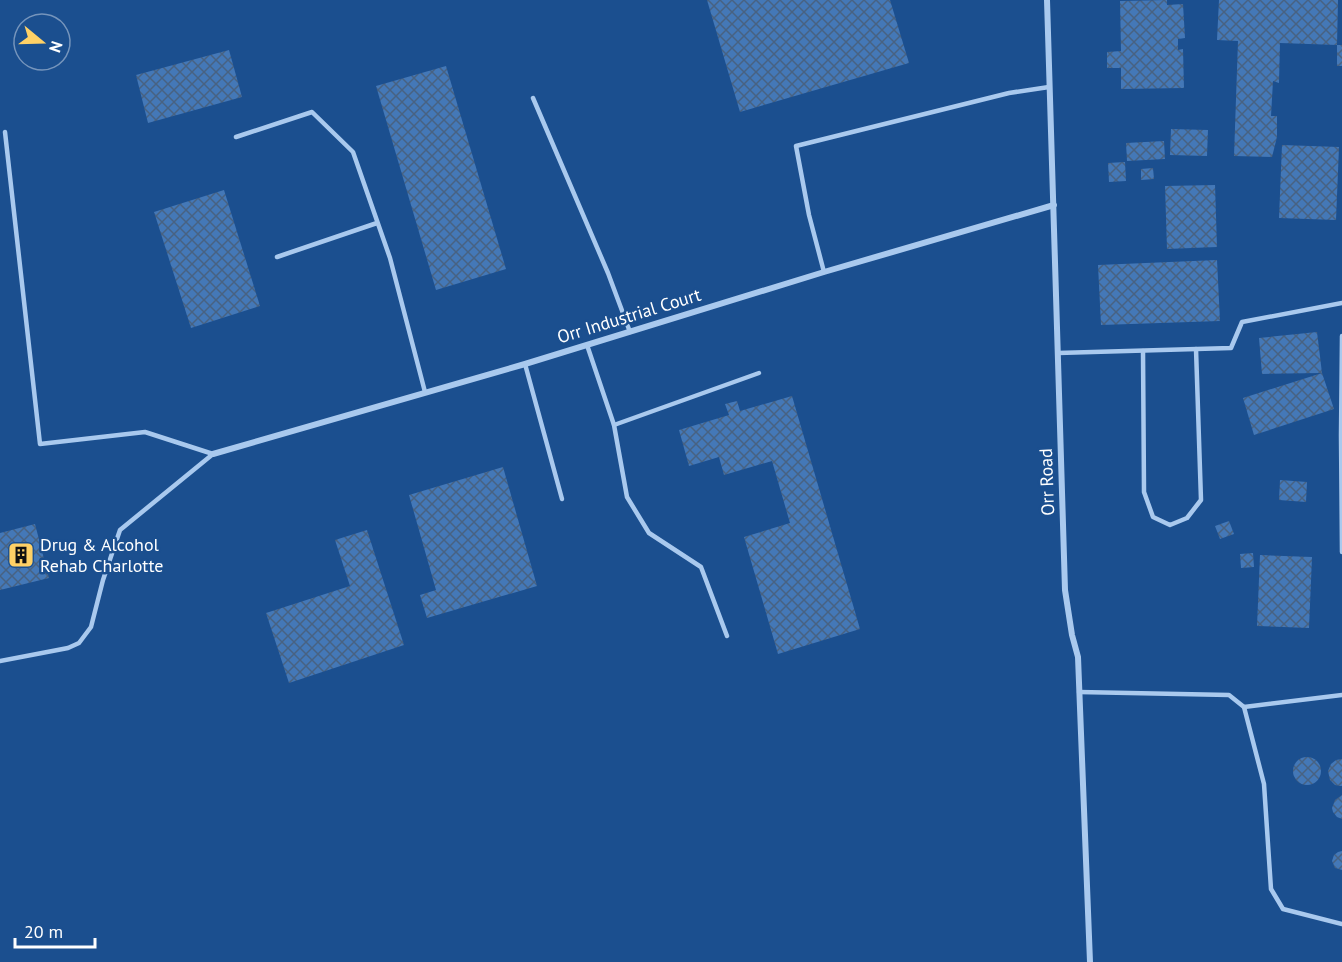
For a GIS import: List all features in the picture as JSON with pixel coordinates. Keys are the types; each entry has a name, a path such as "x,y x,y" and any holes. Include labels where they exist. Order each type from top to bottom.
{"street":[{"name":"Orr Road","path":"1047,0 1065,591 1078,657 1090,962"},
{"name":"Orr Industrial Court","path":"213,454 525,364 824,272 1053,206"}],"lane":[{"path":"824,272 809,215 795,146 1009,93 1049,87"},
{"path":"533,98 608,273 630,332"},
{"path":"236,137 312,112 353,152 390,258 425,392"},
{"path":"5,132 40,444 145,432 213,454"},
{"path":"277,257 377,223"},
{"path":"1058,354 1232,348 1242,322 1342,303"},
{"path":"1342,336 1342,552"},
{"path":"587,345 614,426 627,497 649,533 701,567 727,636"},
{"path":"1143,351 1144,492 1154,517 1170,525 1187,518 1201,500 1196,349"},
{"path":"525,364 562,499"},
{"path":"614,426 759,373"},
{"path":"0,661 68,648 79,643 91,627 103,580 120,530 213,454"},
{"path":"1079,692 1229,695 1244,707 1264,783 1271,889 1283,909 1342,924"},
{"path":"1244,707 1342,695"}],"building":[{"path":"707,0 890,0 909,63 740,112"},
{"path":"1167,0 1167,5 1183,4 1185,38 1178,39 1178,50 1183,49 1184,88 1121,89 1121,68 1107,68 1107,52 1121,51 1120,1"},
{"path":"1219,0 1338,0 1337,45 1280,43 1279,83 1273,81 1271,116 1277,116 1277,137 1272,157 1234,156 1238,41 1217,40"},
{"path":"1337,45 1342,45 1342,66 1337,66"},
{"path":"229,50 242,97 148,123 136,75"},
{"path":"446,66 506,269 436,290 376,86"},
{"path":"1171,129 1208,130 1207,156 1170,155"},
{"path":"1164,141 1165,159 1127,161 1126,143"},
{"path":"1282,145 1339,147 1336,220 1279,218"},
{"path":"1125,162 1126,181 1109,182 1108,163"},
{"path":"1153,168 1154,179 1141,180 1141,169"},
{"path":"1215,185 1217,247 1167,249 1165,186"},
{"path":"224,190 260,306 191,328 154,212"},
{"path":"1217,260 1220,321 1101,325 1098,265"},
{"path":"1317,332 1322,373 1262,374 1259,338"},
{"path":"1322,373 1334,409 1254,435 1243,398"},
{"path":"792,396 860,629 778,654 744,537 790,523 772,461 724,475 719,457 689,466 679,430 729,415 725,404 737,401 740,411"},
{"path":"503,467 537,586 427,618 420,595 436,590 409,495"},
{"path":"1280,480 1307,482 1306,502 1279,500"},
{"path":"1229,521 1234,534 1220,539 1215,526"},
{"name":"Drug & Alcohol Rehab Charlotte","path":"35,524 49,578 0,590 0,533"},
{"path":"367,530 404,645 289,683 266,613 350,586 335,540"},
{"path":"1253,553 1254,567 1241,568 1240,554"},
{"path":"1260,555 1312,557 1309,628 1257,626"},
{"path":"1307,757 1317,761 1321,771 1317,781 1307,785 1297,781 1293,771 1297,761"},
{"path":"1342,759 1342,786 1340,786 1330,780 1328,771 1331,764"},
{"path":"1342,795 1342,819 1337,817 1332,808 1335,800"},
{"path":"1342,851 1342,870 1335,868 1332,861 1334,855"}],"place":[{"name":"Drug & Alcohol Rehab Charlotte","path":"21,555"}]}
